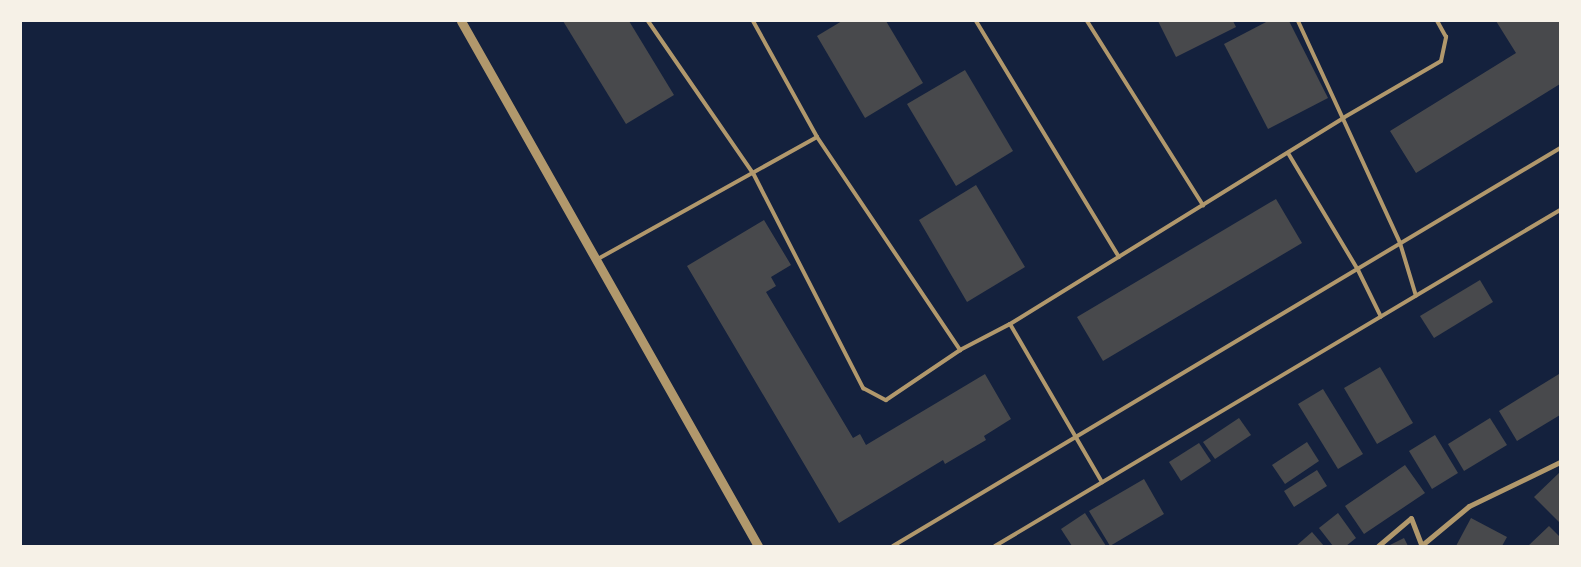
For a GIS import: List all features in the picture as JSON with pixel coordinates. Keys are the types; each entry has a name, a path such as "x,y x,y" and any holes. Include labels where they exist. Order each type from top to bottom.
{"street":[{"path":"461,21 594,261 758,546"},
{"path":"1378,546 1411,518 1422,545 1469,506 1560,462"}],"lane":[{"path":"648,21 753,173 864,388 886,400 960,350 1010,324 1343,118 1441,61 1446,37 1436,21"},
{"path":"753,21 817,137 960,350"},
{"path":"976,21 1119,257"},
{"path":"1087,21 1204,205"},
{"path":"1298,21 1400,243 1416,296"},
{"path":"594,261 817,137"},
{"path":"893,546 1560,148"},
{"path":"1288,153 1358,270 1381,317"},
{"path":"995,546 1560,210"},
{"path":"1010,324 1078,436 1102,482"}],"building":[{"path":"563,21 629,21 674,95 626,124"},
{"path":"842,21 886,21 923,83 865,118 817,36"},
{"path":"1158,21 1233,21 1236,27 1176,57"},
{"path":"1268,21 1289,21 1328,98 1268,129 1224,44"},
{"path":"1496,21 1560,21 1560,84 1416,173 1390,131 1516,53"},
{"path":"965,70 1013,151 956,186 907,104"},
{"path":"976,185 1025,267 967,302 919,220"},
{"path":"1276,199 1302,243 1103,361 1077,317"},
{"path":"764,220 791,265 771,277 776,286 766,292 853,438 860,434 866,445 985,374 1011,419 984,436 986,440 945,464 943,460 839,523 687,266"},
{"path":"1480,280 1493,302 1434,338 1420,316"},
{"path":"1380,367 1413,423 1377,444 1344,388"},
{"path":"1559,374 1560,415 1517,441 1499,411"},
{"path":"1323,389 1363,454 1338,469 1298,404"},
{"path":"1239,418 1251,435 1215,459 1203,442"},
{"path":"1490,418 1507,445 1464,471 1448,444"},
{"path":"1435,435 1458,473 1432,489 1409,451"},
{"path":"1307,442 1319,461 1285,484 1272,465"},
{"path":"1199,443 1211,461 1181,481 1169,462"},
{"path":"1405,465 1425,493 1364,534 1345,506"},
{"path":"1317,470 1327,486 1294,507 1284,491"},
{"path":"1560,472 1560,523 1534,497"},
{"path":"1144,479 1164,514 1110,546 1089,511"},
{"path":"1085,513 1106,546 1072,546 1061,529"},
{"path":"1338,513 1356,538 1346,546 1333,546 1319,528"},
{"path":"1471,518 1507,537 1502,546 1456,546"},
{"path":"1549,526 1560,537 1560,546 1528,546"},
{"path":"1312,532 1324,546 1296,546"},
{"path":"1404,538 1408,546 1388,546"}]}
